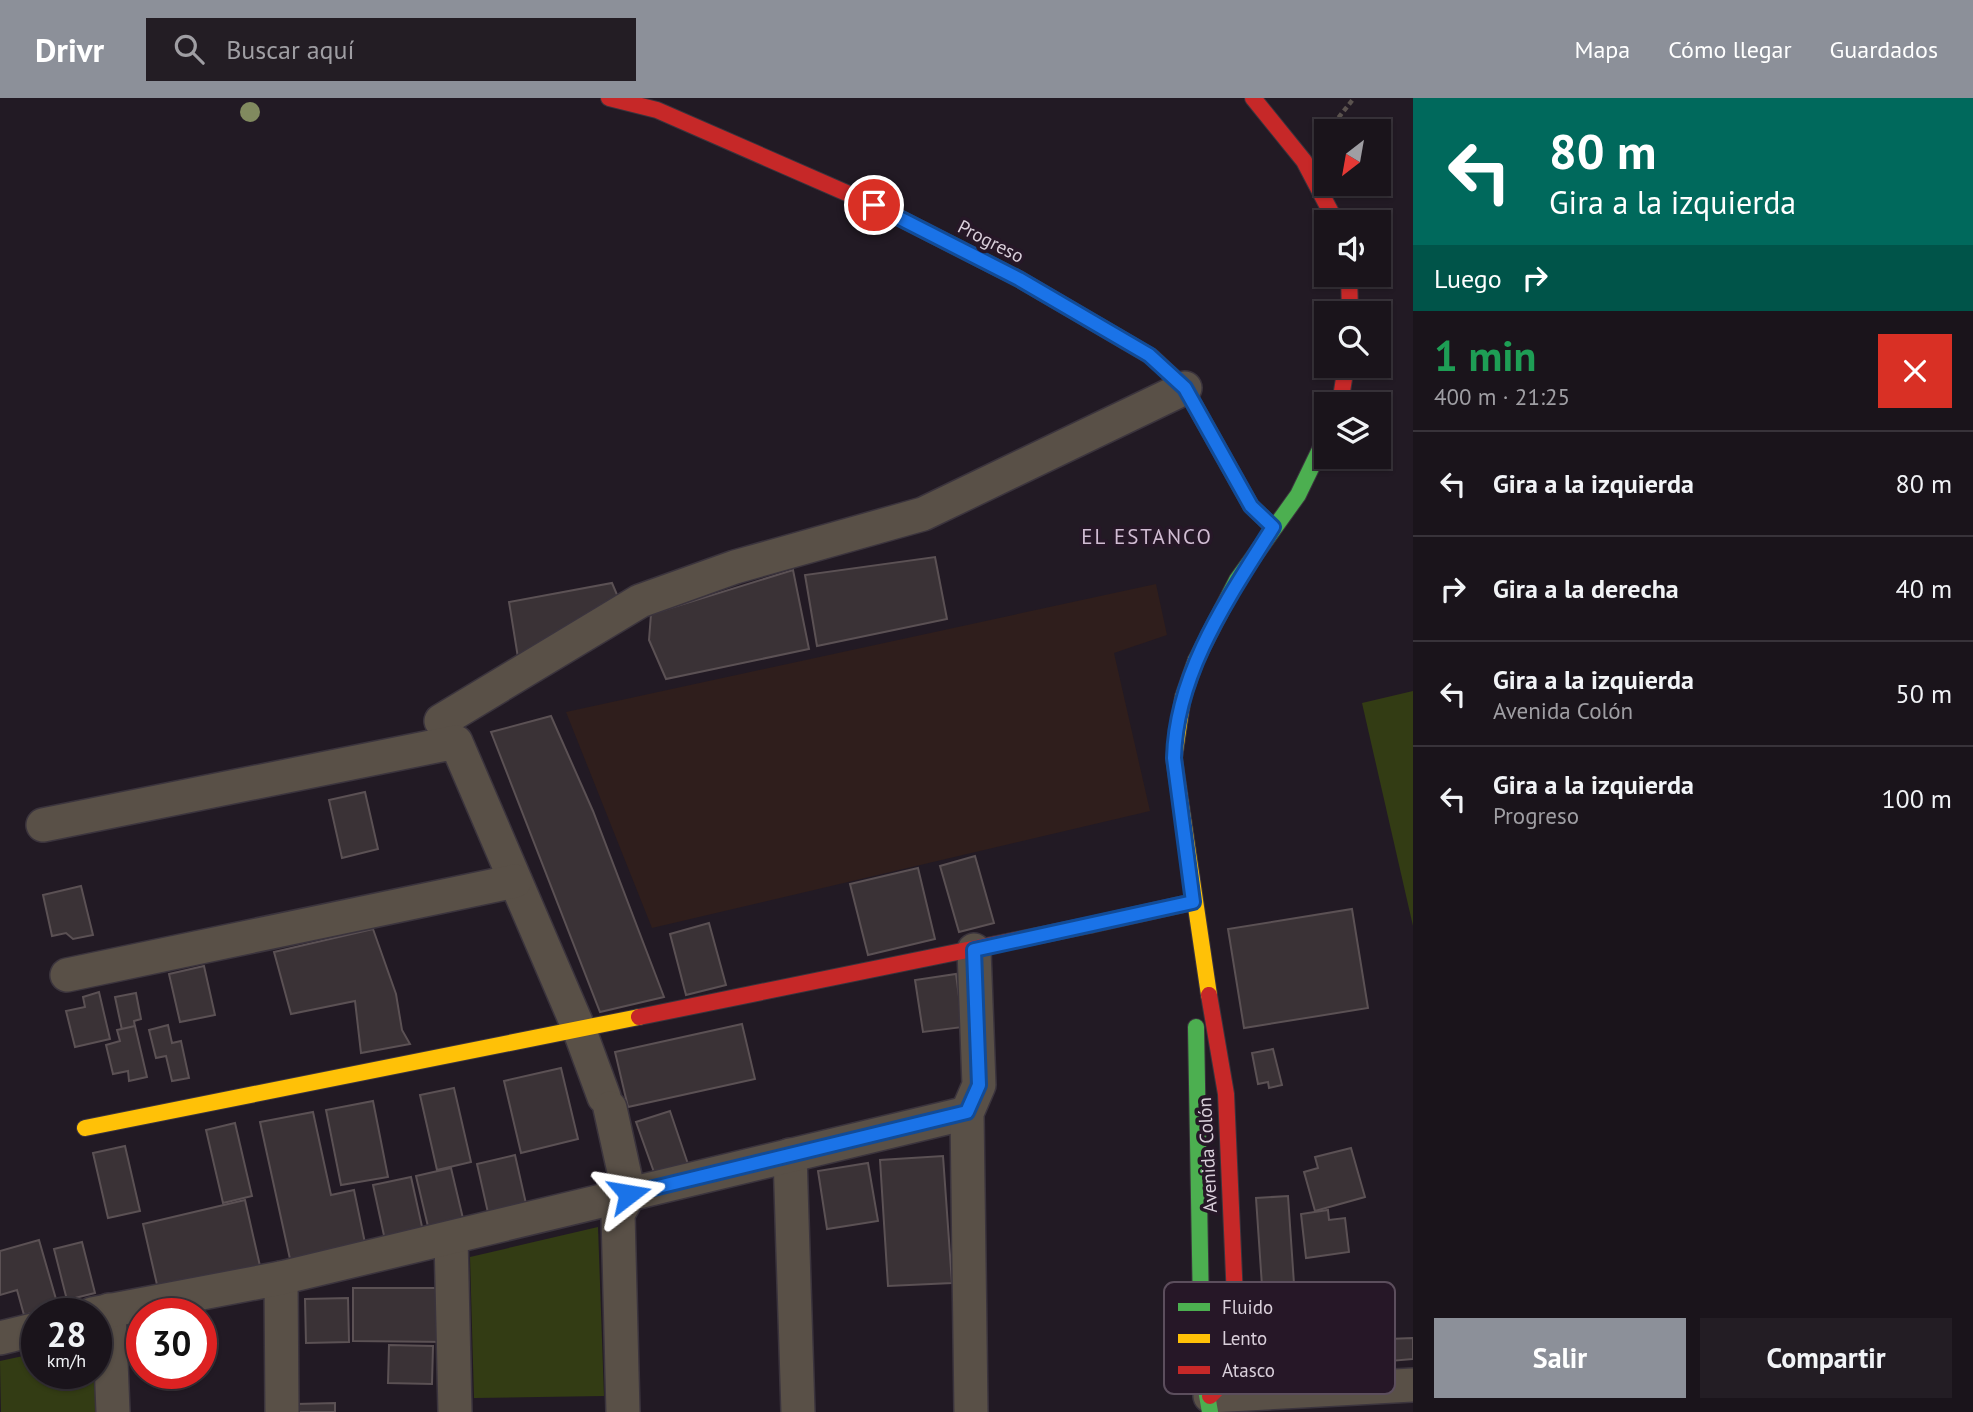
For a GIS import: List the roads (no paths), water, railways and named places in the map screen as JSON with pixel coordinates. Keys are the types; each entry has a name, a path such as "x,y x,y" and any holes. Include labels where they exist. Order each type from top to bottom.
{"main road":[{"name":"Progreso","path":"609,98 657,110 874,205 1081,314 1149,355 1185,388 1251,506 1273,527"},
{"path":"1253,98 1304,161 1330,210"},
{"name":"Avenida Colón","path":"1234,1282 1226,1094 1193,902 1174,758 1175,736 1194,668 1208,636 1273,527 1298,496 1314,462"},
{"path":"85,1128 974,950 1193,902"},
{"name":"Avenida Colón","path":"1193,902 1200,1282"}],"street":[{"path":"441,721 640,601 735,567 923,514 1185,388"},
{"path":"43,825 456,742 579,1029 607,1103 629,1194 618,1214 623,1412"},
{"path":"67,975 515,881"},
{"path":"971,1412 967,1112 979,1085 974,950"},
{"path":"112,1310 281,1278 967,1112"},
{"path":"790,1156 799,1412"},
{"path":"451,1238 455,1412"},
{"path":"281,1278 282,1412"},
{"path":"0,1338 21,1333"},
{"path":"1395,1387 1413,1385"},
{"path":"110,1389 113,1412"},
{"path":"1210,1404 1317,1394"}],"district":[{"name":"EL ESTANCO","path":"1147,537"}]}
